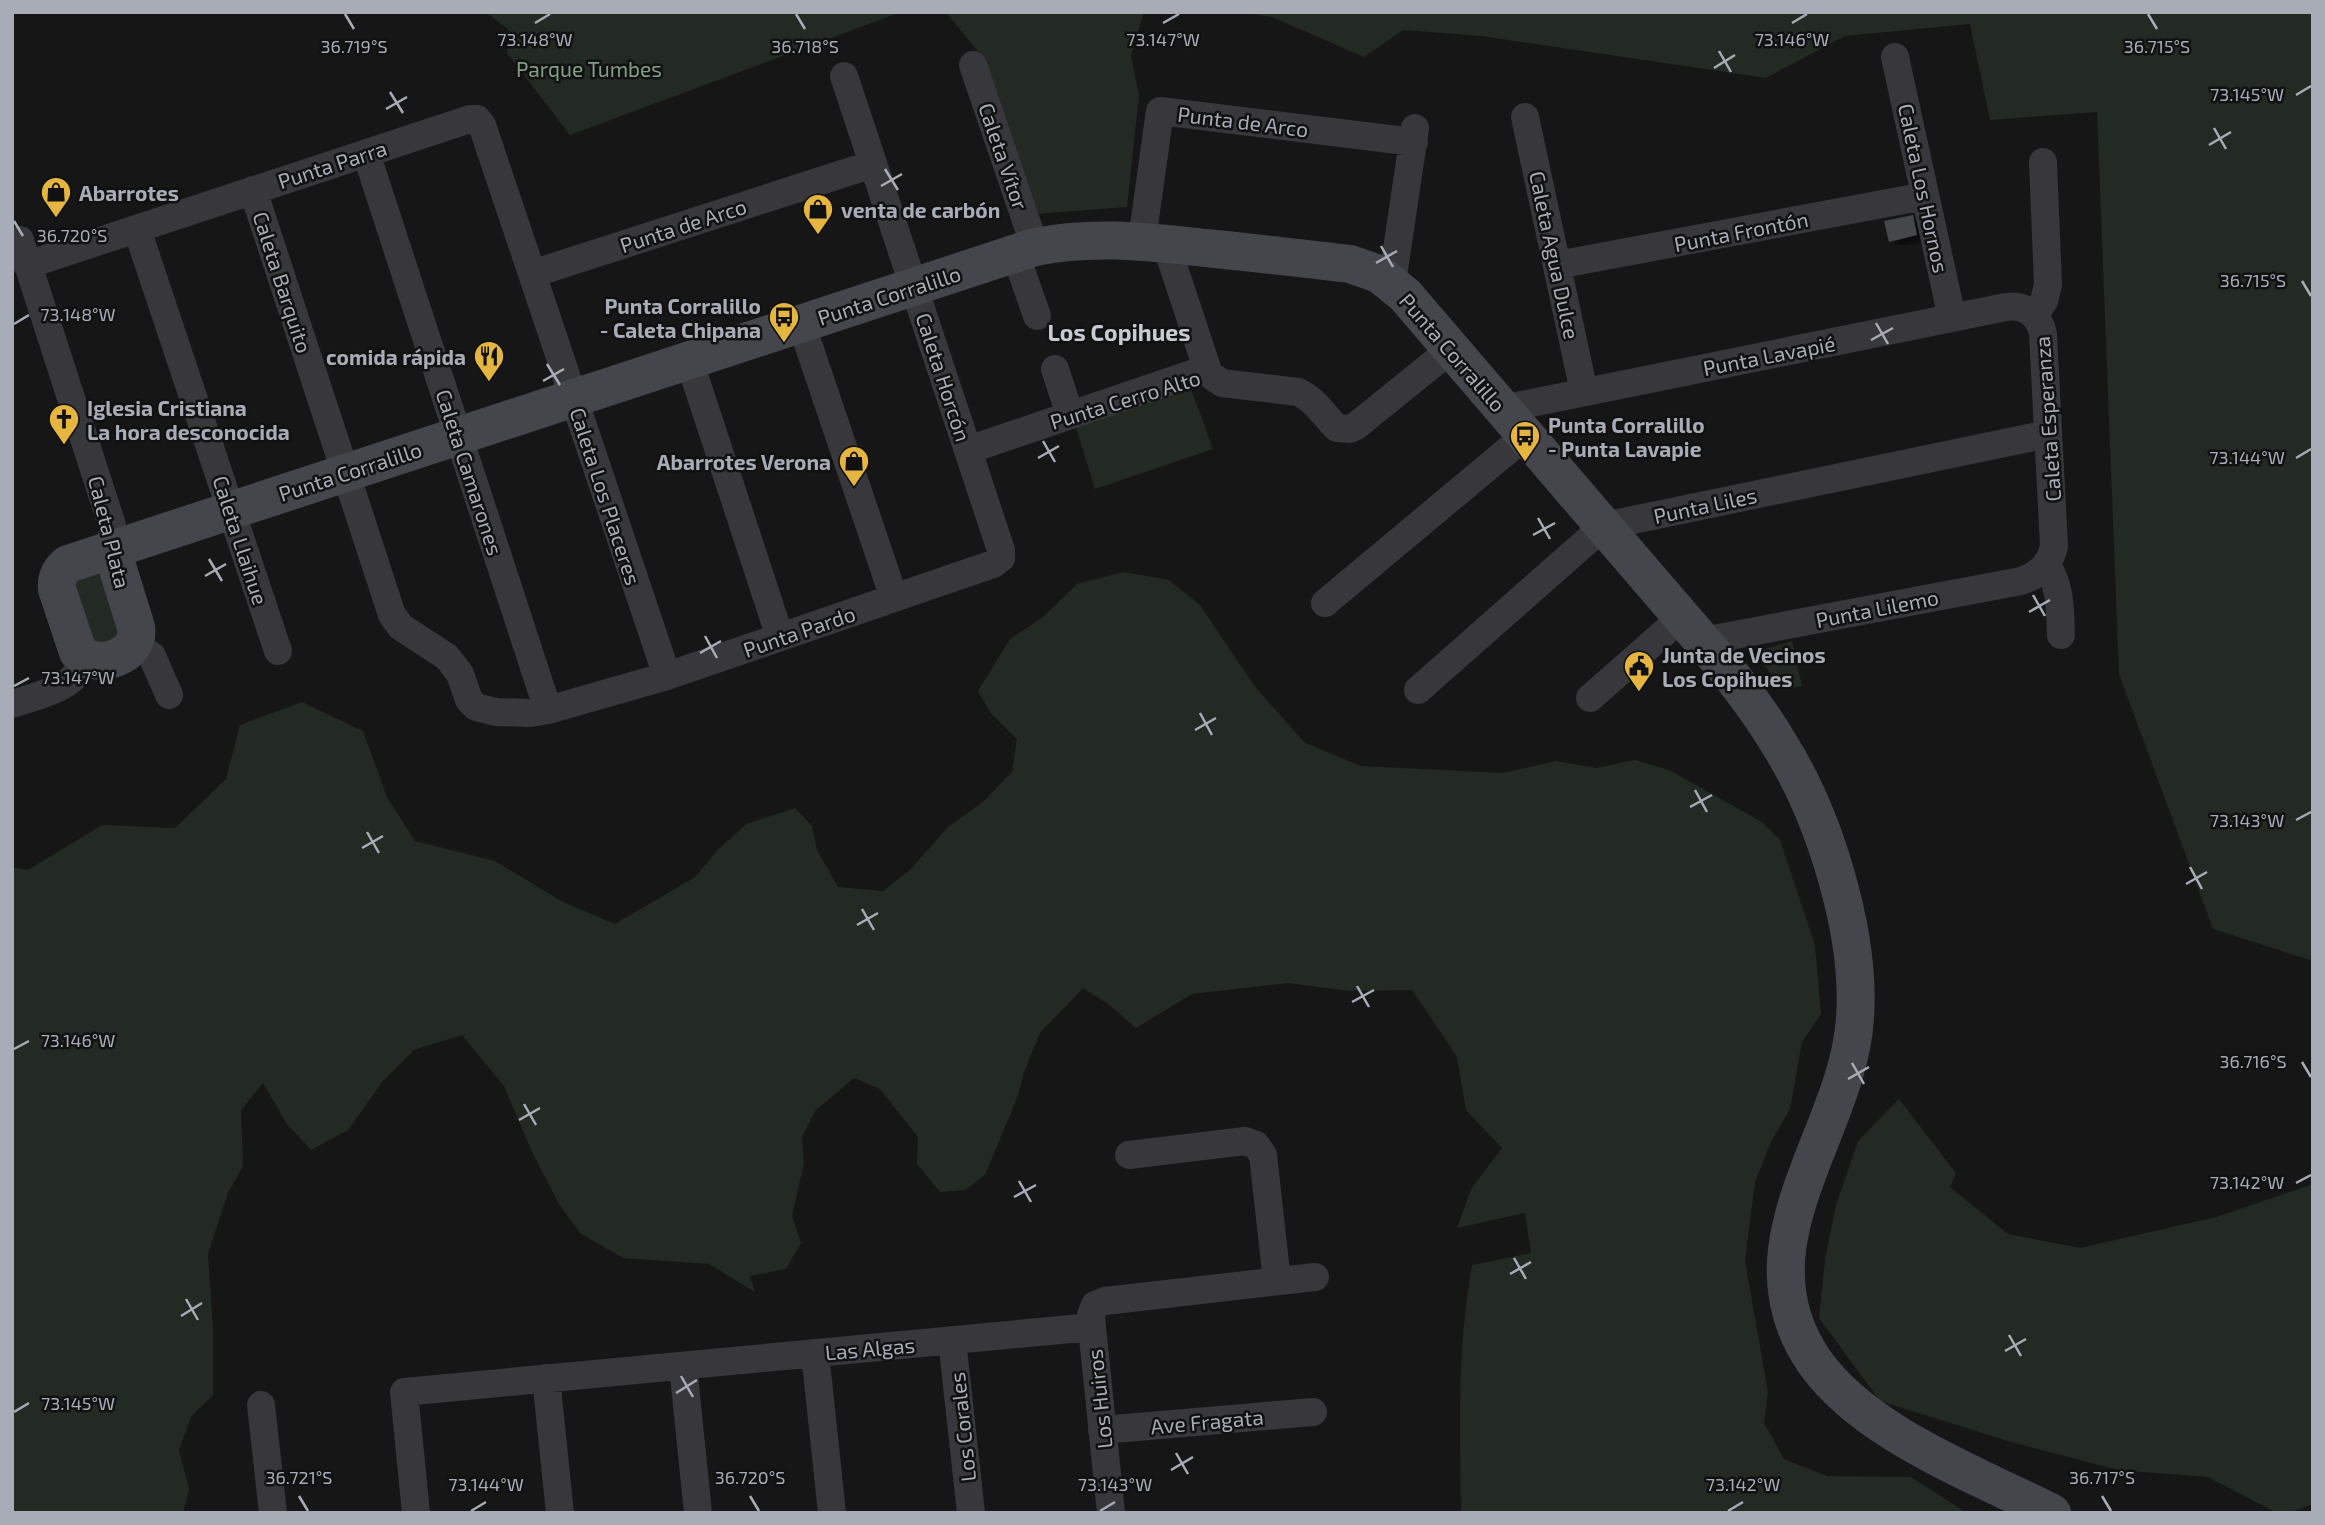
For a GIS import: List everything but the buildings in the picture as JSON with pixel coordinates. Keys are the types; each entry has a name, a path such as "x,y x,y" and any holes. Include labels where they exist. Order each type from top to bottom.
{"street":[{"name":"Caleta Los Hornos","path":"1895,57 1952,318"},
{"name":"Caleta Vítor","path":"973,65 1025,250 1037,316"},
{"name":"Caleta Horcón","path":"844,76 1001,550 1001,558"},
{"name":"Punta de Arco","path":"1154,242 1160,111 1414,135 1392,283"},
{"name":"Caleta Agua Dulce","path":"1525,117 1584,392"},
{"name":"Punta Parra","path":"24,252 137,229 470,119 477,119"},
{"name":"Caleta Los Placeres","path":"477,119 482,125 667,676"},
{"name":"Caleta Camarones","path":"366,153 548,710"},
{"name":"Caleta Esperanza","path":"2043,162 2048,285 2044,301 2035,315 2043,334 2054,546 2047,565"},
{"name":"Punta de Arco","path":"532,274 873,164"},
{"name":"Caleta Barquito","path":"253,190 392,615 401,627 447,657 460,674 466,695 472,704"},
{"name":"Punta Frontón","path":"1557,265 1925,196"},
{"name":"Caleta Llaihue","path":"137,229 278,651"},
{"name":"Punta Corralillo","path":"84,658 74,644 57,589 56,580 68,564 1025,250 1086,239 1154,242 1350,264 1379,274 1405,295 1723,665 1783,749 1805,794 1845,907 1855,960 1855,1020 1846,1074 1803,1180 1790,1227 1787,1252 1788,1289 1795,1322 1803,1342 1826,1377 1852,1402 1881,1424 2052,1513"},
{"path":"1154,242 1206,369"},
{"name":"Caleta Plata","path":"24,252 112,526 112,550 135,627 135,644"},
{"name":"Punta Lavapié","path":"1325,603 1513,422 1584,392 2012,306 2026,309 2035,315"},
{"path":"801,323 894,598"},
{"name":"Punta Cerro Alto","path":"968,450 1206,369 1222,383 1306,396 1314,401 1337,428 1350,429 1450,350"},
{"path":"689,360 780,637"},
{"path":"1055,369 1070,415"},
{"name":"Punta Liles","path":"1418,690 1604,526 2048,434"},
{"name":"Punta Pardo","path":"472,704 481,709 512,713 548,710 667,676 993,564 1001,558"},
{"path":"2047,565 2060,595 2061,635"},
{"name":"Punta Lilemo","path":"1692,629 2021,581 2035,575 2047,565"},
{"path":"1590,698 1692,629"},
{"path":"12,704 68,683 79,673 84,658 103,661 127,653 135,644 152,656 169,695"},
{"path":"1129,1155 1245,1141 1256,1144 1262,1155 1277,1281"},
{"path":"1092,1327 1092,1310 1100,1302 1315,1277"},
{"name":"Las Algas","path":"416,1513 404,1392 1092,1327"},
{"name":"Los Huiros","path":"1092,1327 1111,1513"},
{"name":"Los Corales","path":"952,1340 971,1513"},
{"path":"815,1353 832,1513"},
{"path":"683,1366 698,1513"},
{"path":"546,1378 560,1513"},
{"path":"261,1405 272,1513"},
{"name":"Ave Fragata","path":"1102,1430 1313,1412"}],"green space":[{"name":"Parque Tumbes","path":"486,12 901,12 570,135 507,53 509,30"},
{"path":"946,12 1144,12 1131,56 1139,96 1127,207 1035,214 979,53"},
{"path":"1241,12 2313,12 2313,961 2213,929 2119,674 2097,112 1990,120 1970,24 1845,36 1766,78 1481,36 1403,30 1364,57 1272,17"},
{"path":"1189,383 1213,449 1095,489 1074,421"},
{"path":"1124,572 1169,580 1200,605 1256,688 1305,743 1361,766 1503,773 1556,761 1596,768 1635,760 1669,770 1762,822 1780,840 1815,945 1821,1014 1802,1042 1790,1109 1771,1142 1755,1182 1745,1261 1768,1392 1764,1423 1784,1459 1827,1476 1911,1477 1967,1513 1461,1513 1462,1357 1472,1265 1531,1253 1525,1213 1457,1228 1471,1189 1502,1148 1466,1110 1457,1057 1412,990 1350,991 1288,983 1192,994 1136,1028 1108,1004 1083,988 1040,1033 1024,1072 1018,1096 985,1175 965,1190 940,1192 917,1164 918,1137 880,1089 854,1078 816,1110 802,1137 804,1163 792,1216 801,1243 786,1269 750,1276 755,1292 709,1264 623,1258 580,1233 559,1204 532,1152 504,1086 462,1035 414,1050 383,1081 348,1130 311,1150 287,1124 263,1083 241,1110 243,1166 228,1193 208,1254 213,1329 213,1395 192,1415 179,1450 189,1489 183,1513 12,1513 12,867 28,870 102,825 175,828 226,779 240,725 302,702 363,731 387,797 415,841 495,861 563,902 615,924 695,877 718,850 746,824 795,808 812,826 817,850 838,887 883,891 910,870 947,828 984,801 1012,772 1017,739 990,712 978,691 1010,639 1043,617 1077,584"},
{"path":"103,574 119,638 94,646 73,577"},
{"path":"1792,641 1802,686 1784,690 1756,655 1758,651"},
{"path":"1899,1099 1956,1173 1950,1187 2008,1234 2080,1248 2216,1217 2313,1184 2313,1504 2289,1513 2277,1513 2208,1477 2118,1470 2011,1442 1880,1401 1819,1318 1825,1260 1836,1205 1858,1141"}],"place":[{"name":"Abarrotes","path":"56,219"},
{"name":"venta de carbón","path":"818,236"},
{"name":"Punta Corralillo - Caleta Chipana","path":"784,344"},
{"name":"comida rápida","path":"489,383"},
{"name":"Iglesia Cristiana La hora desconocida","path":"64,446"},
{"name":"Punta Corralillo - Punta Lavapie","path":"1525,463"},
{"name":"Abarrotes Verona","path":"854,488"},
{"name":"Junta de Vecinos Los Copihues","path":"1639,693"}],"district":[{"name":"Los Copihues","path":"1119,332"}]}
